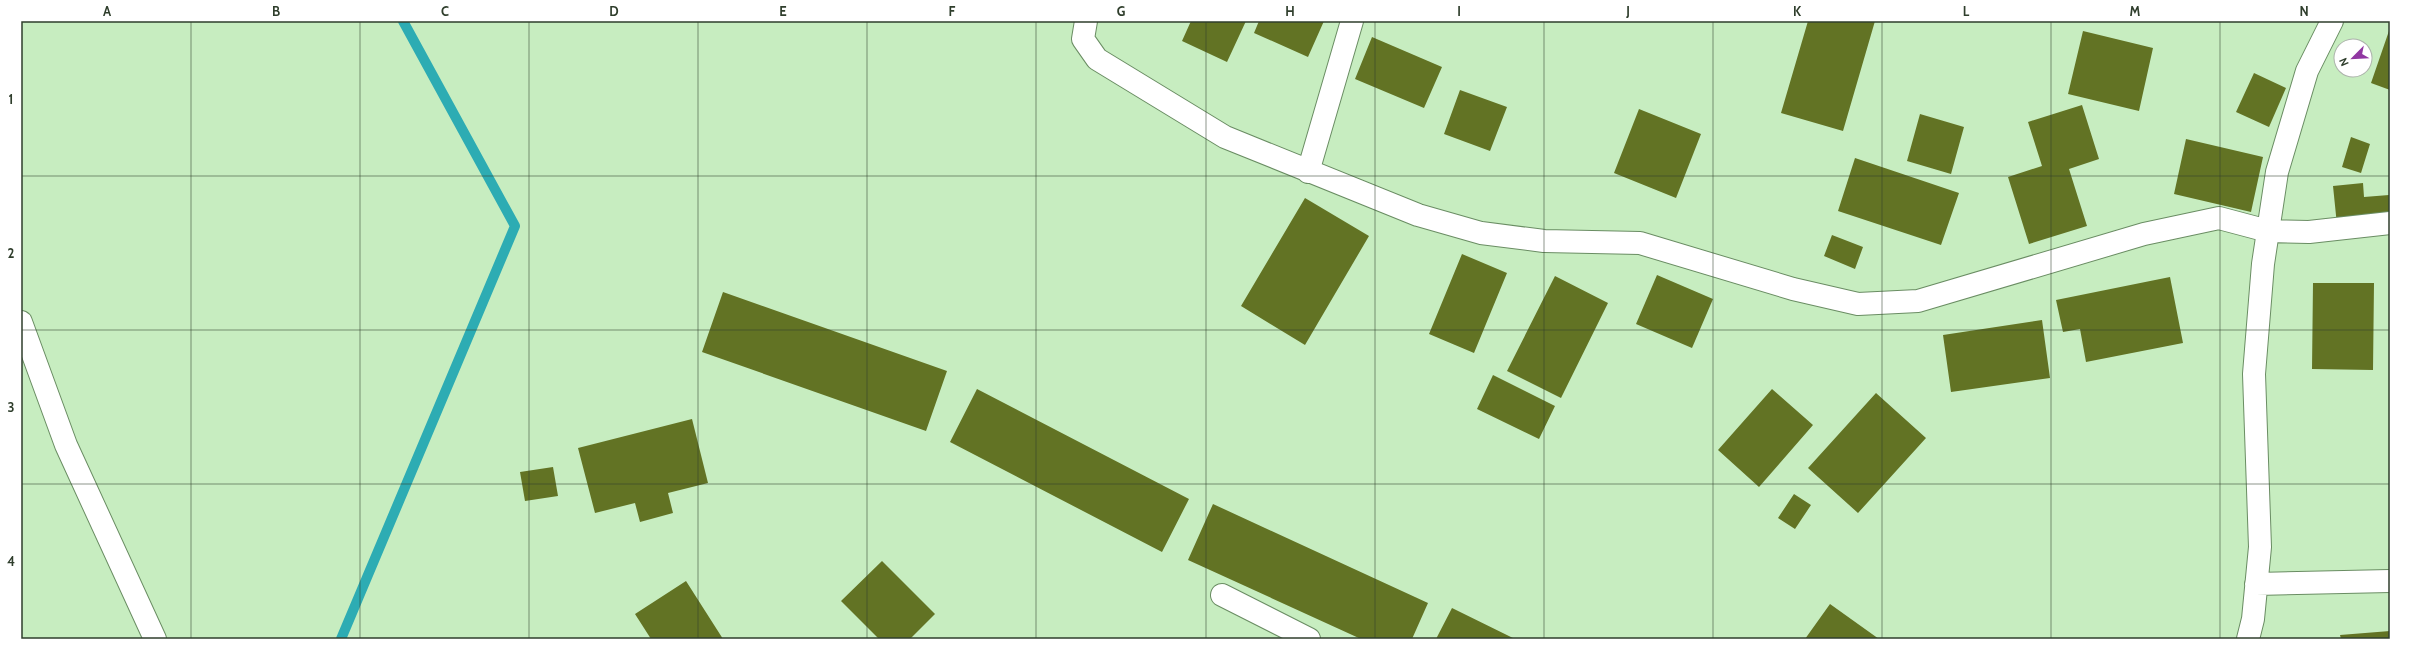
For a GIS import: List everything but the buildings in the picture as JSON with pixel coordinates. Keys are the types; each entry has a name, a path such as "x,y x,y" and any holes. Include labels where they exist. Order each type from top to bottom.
{"street":[{"path":"1086,21 1083,39 1097,58 1225,137 1308,172 1418,215 1481,233 1544,241 1640,243 1793,289 1858,304 1918,301 2144,234 2219,218 2268,231 2309,232 2390,223"},
{"path":"1308,172 1352,21"},
{"path":"2248,639 2253,619 2260,547 2254,374 2268,231 2277,172 2305,78 2332,21"},
{"path":"21,322 66,445 155,639"},
{"path":"2256,584 2390,581"},
{"path":"1222,595 1309,639"}],"waterway":[{"path":"341,639 515,226 403,21"}]}
